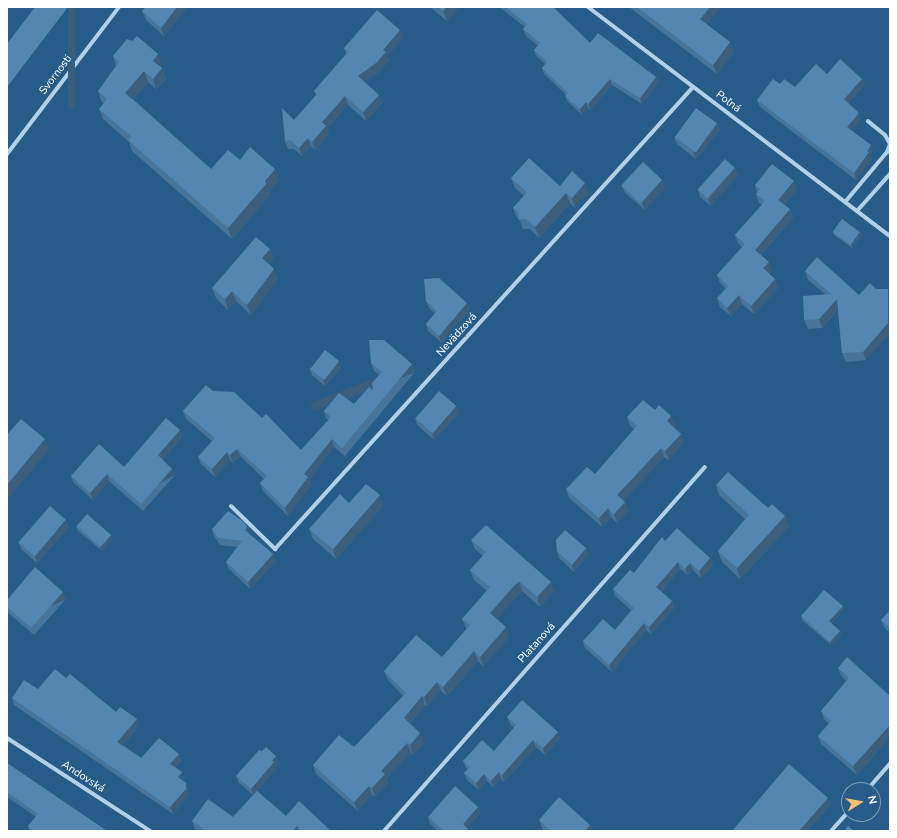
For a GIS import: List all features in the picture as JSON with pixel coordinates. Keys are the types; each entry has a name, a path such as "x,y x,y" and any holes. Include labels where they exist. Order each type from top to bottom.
{"street":[{"name":"Svornosti","path":"7,154 119,7"},
{"name":"Poľná","path":"588,7 890,236"},
{"name":"Nevädzová","path":"231,506 275,549 693,87"},
{"path":"845,202 888,152 890,144 885,135 868,120"},
{"path":"857,211 890,174"},
{"name":"Platanová","path":"384,831 705,467"},
{"name":"Andovská","path":"7,738 150,831"},
{"path":"875,782 890,764"},
{"path":"831,831 841,820"}],"building":[{"path":"35,7 68,7 7,87 7,44"},
{"path":"146,7 177,7 161,28 142,11"},
{"path":"438,7 446,7 443,11"},
{"path":"505,7 553,7 590,43 598,33 656,77 640,98 610,79 588,104 586,102 580,109 565,96 568,93 542,68 547,62 534,50 540,43 523,29 527,24"},
{"path":"637,7 710,7 700,19 730,42 713,65"},
{"path":"377,10 400,30 383,50 386,52 376,63 358,76 379,95 363,112 345,96 322,122 326,126 312,142 308,138 299,148 291,140 285,141 282,108 294,120 317,94 314,91 348,52 344,48"},
{"path":"137,36 158,54 153,61 162,68 153,79 144,71 125,93 211,169 228,150 240,160 250,147 275,169 265,181 266,184 228,228 128,140 132,137 99,109 107,99 98,91 119,62 113,56 127,39 132,41"},
{"path":"840,59 862,79 844,99 859,113 847,127 871,145 867,151 869,152 854,173 757,100 773,79 780,84 784,79 795,87 816,64 827,74"},
{"path":"696,108 717,123 696,152 675,137"},
{"path":"529,158 560,186 572,171 585,183 572,198 566,193 535,227 526,219 519,219 518,212 513,208 527,192 511,178"},
{"path":"725,159 735,168 707,198 698,189"},
{"path":"643,162 662,180 640,203 621,185"},
{"path":"772,164 794,181 778,200 790,209 755,250 769,262 763,268 775,279 751,306 739,295 727,308 717,298 728,286 717,275 745,244 735,235 765,201 756,194 760,189 755,185"},
{"path":"842,219 860,232 850,245 833,232"},
{"path":"256,237 270,249 262,258 274,269 247,305 232,291 225,299 212,288"},
{"path":"817,257 859,295 870,283 876,289 888,289 888,323 863,352 842,353 837,299 819,319 804,320 803,296 831,294 805,271"},
{"path":"439,278 467,303 439,336 426,324 437,311 426,301 424,279"},
{"path":"369,340 384,340 412,364 342,448 332,439 304,474 308,477 285,508 260,483 267,476 237,449 230,455 227,452 212,469 198,457 215,438 183,411 206,385 213,391 234,392 262,418 266,414 301,450 331,417 324,411 339,393 354,404 369,387 373,390 372,383 382,372 371,363"},
{"path":"325,350 339,361 324,380 310,369"},
{"path":"439,391 456,406 433,433 415,418"},
{"path":"643,400 655,410 659,405 671,416 667,421 681,434 665,451 661,448 617,495 625,502 614,514 608,508 599,518 566,489 587,467 595,474 637,426 627,417"},
{"path":"166,418 180,430 158,455 172,469 141,504 107,474 90,493 71,476 99,444 124,467"},
{"path":"21,419 45,439 7,485 7,435"},
{"path":"728,472 768,508 772,504 785,516 737,568 718,551 749,515 716,485"},
{"path":"366,484 380,495 333,549 309,529 340,494 349,503"},
{"path":"50,506 66,520 34,556 19,542"},
{"path":"228,511 244,522 247,527 245,530 273,554 248,582 226,562 242,541 218,538 212,529"},
{"path":"87,514 111,535 101,547 77,526"},
{"path":"486,525 551,582 537,597 519,581 511,589 490,613 506,627 480,657 474,651 443,687 437,682 424,697 422,696 404,718 420,733 410,745 407,743 381,771 385,774 372,788 369,786 354,802 313,765 339,735 354,747 406,693 384,671 416,635 442,657 470,625 462,619 490,587 470,570 486,552 471,540"},
{"path":"677,528 710,558 699,571 690,563 685,569 678,562 656,587 672,601 649,627 644,623 609,665 583,641 603,619 615,630 634,608 613,589 630,570 634,573 662,537 665,541"},
{"path":"565,530 586,548 572,565 557,551 556,540"},
{"path":"35,567 63,592 31,628 7,607 7,600"},
{"path":"824,590 843,606 829,621 840,631 830,642 801,616"},
{"path":"890,610 890,628 881,620"},
{"path":"847,657 890,696 890,725 853,766 818,736 831,721 821,711 849,678 838,668"},
{"path":"55,669 66,678 70,674 116,712 120,707 137,719 117,742 141,758 159,738 179,754 170,764 182,772 178,777 186,783 186,789 170,807 12,698 24,680 38,689"},
{"path":"522,700 558,732 543,748 533,740 502,775 499,772 491,781 484,774 476,783 464,773 470,767 463,761 482,740 494,751 516,725 507,717"},
{"path":"266,747 276,756 272,761 274,762 251,789 236,776 259,750 262,751"},
{"path":"7,763 107,831 33,831 28,826 38,814 7,792"},
{"path":"789,764 828,798 799,831 732,831"},
{"path":"455,786 478,807 463,824 468,829 466,831 444,831 428,817"},
{"path":"257,791 286,816 299,801 331,831 302,831 297,826 293,831 207,831 192,821 208,799 233,817"},
{"path":"559,797 590,825 585,831 551,831 539,820"},
{"path":"848,826 854,831 844,831"}]}
